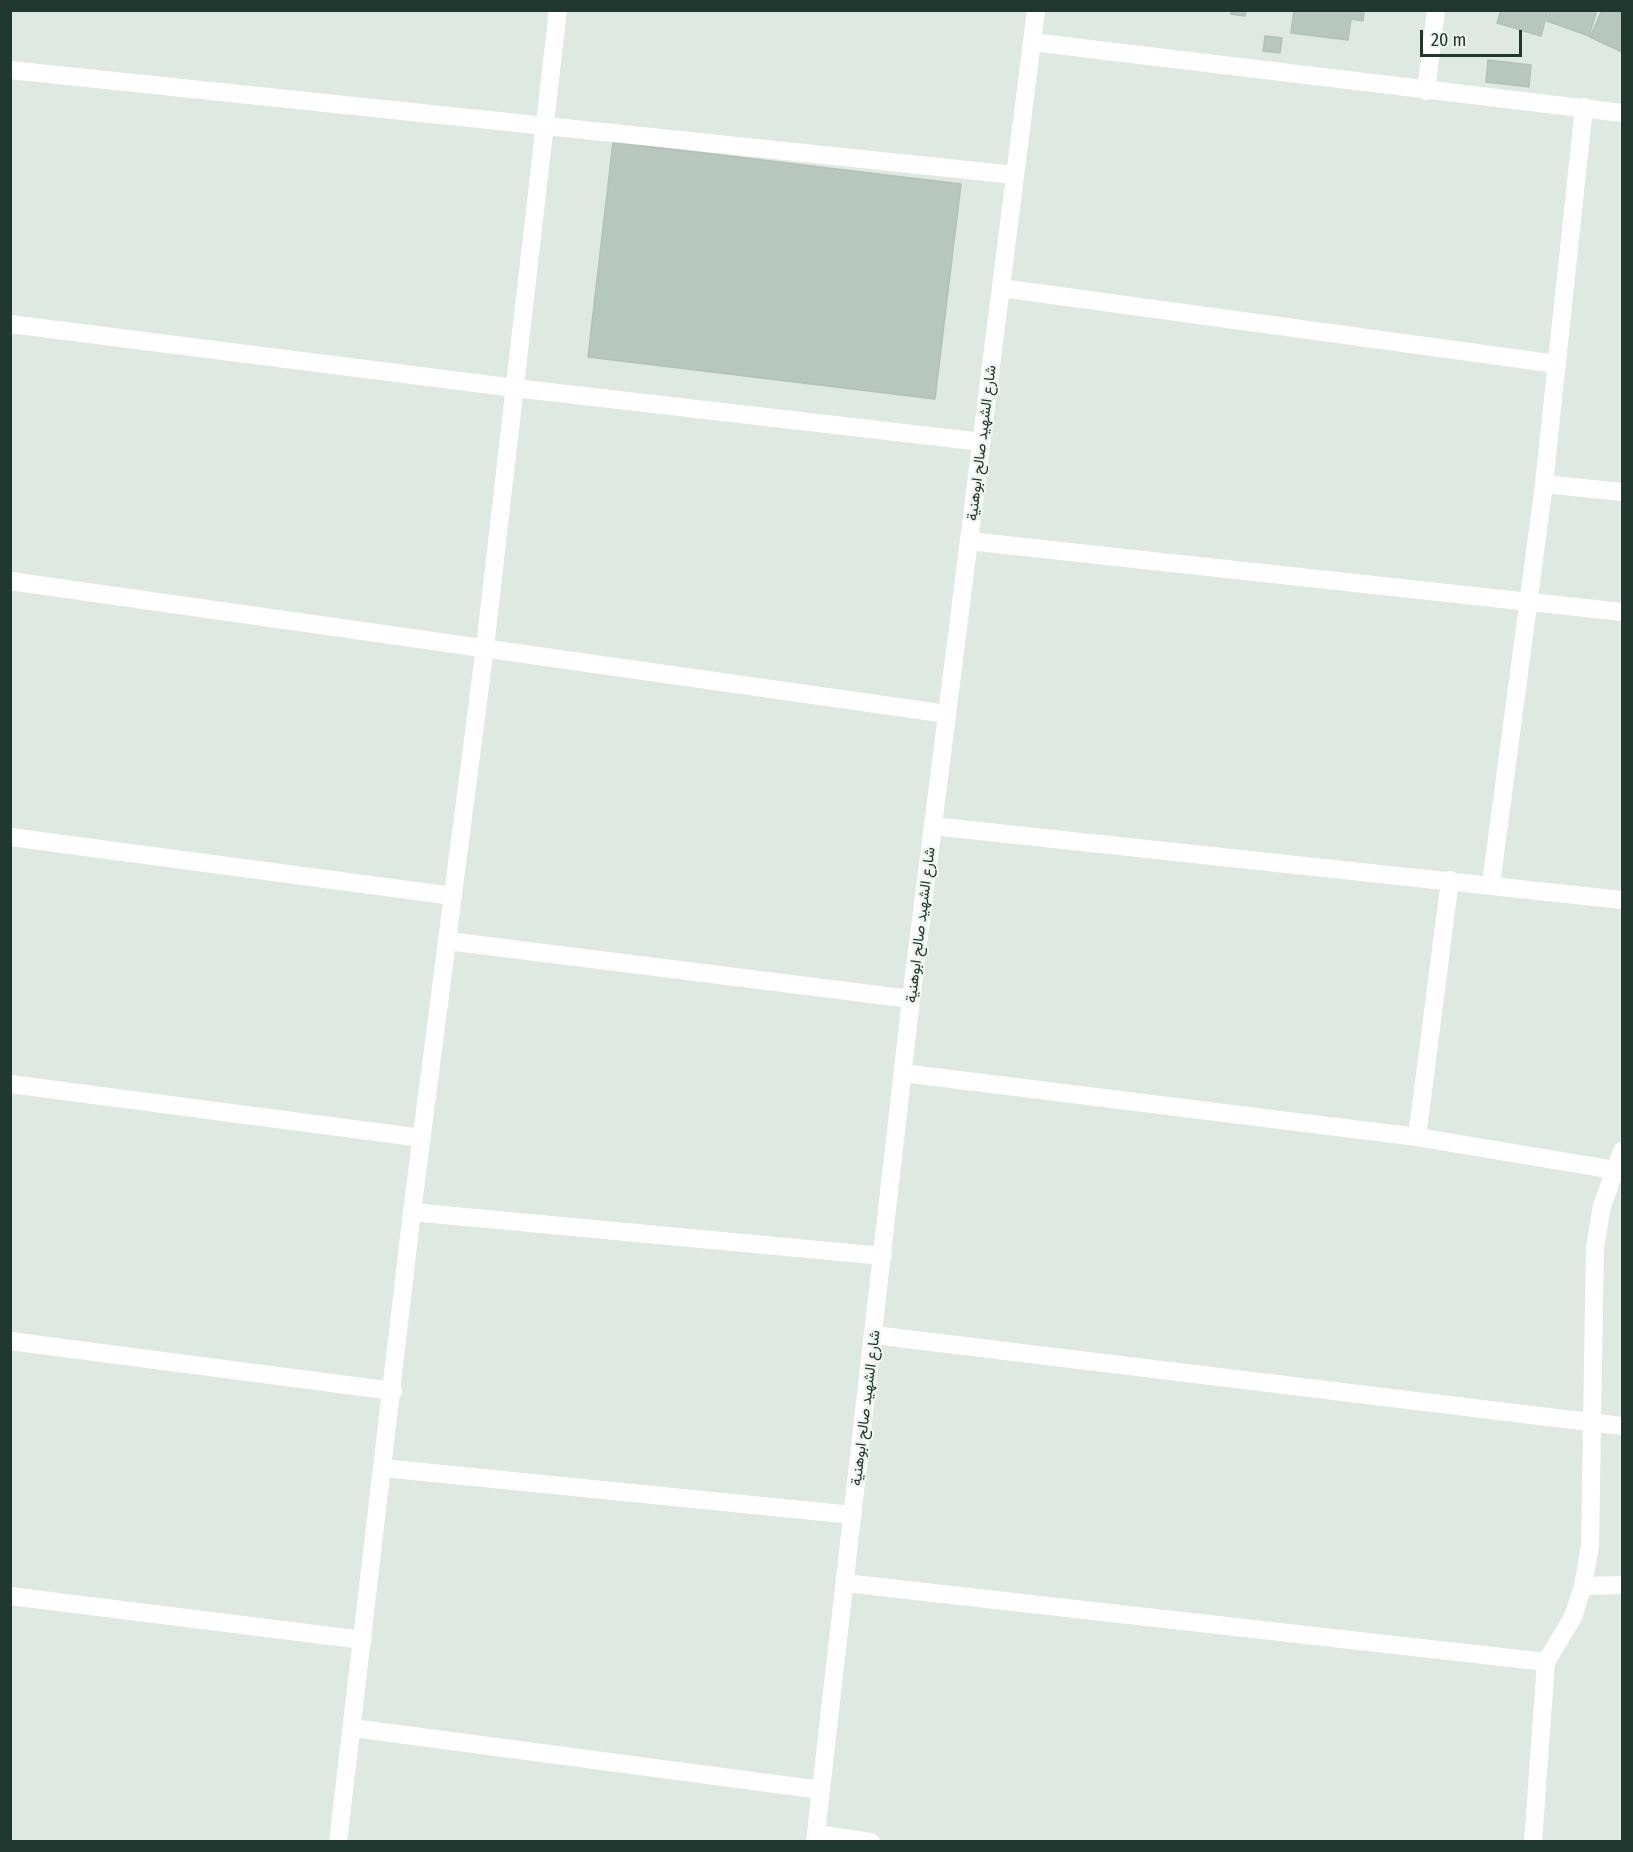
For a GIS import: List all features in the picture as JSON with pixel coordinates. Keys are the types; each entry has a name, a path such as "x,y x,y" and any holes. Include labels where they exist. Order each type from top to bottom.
{"street":[{"path":"338,1842 393,1391 412,1212 485,647 558,10"},
{"name":"شارع الشهيد صالح ابوهنية","path":"816,1838 911,999 1036,10"},
{"path":"1426,91 1436,10"},
{"path":"1032,42 1623,113"},
{"path":"10,70 1015,175"},
{"path":"1491,884 1544,484 1584,107"},
{"path":"1001,288 1557,364"},
{"path":"10,324 514,388 982,442"},
{"path":"1544,484 1623,492"},
{"path":"969,541 1623,612"},
{"path":"10,582 485,647 947,714"},
{"path":"933,826 1491,884 1623,900"},
{"path":"10,837 453,896"},
{"path":"1418,1137 1450,880"},
{"path":"448,941 911,999"},
{"path":"903,1073 1418,1137 1615,1170"},
{"path":"10,1084 422,1138"},
{"path":"1533,1842 1546,1662 1573,1617 1583,1586 1590,1546 1594,1422 1595,1247 1602,1206 1623,1151"},
{"path":"412,1212 883,1257"},
{"path":"874,1335 1623,1426"},
{"path":"10,1341 393,1391"},
{"path":"383,1468 853,1515"},
{"path":"845,1583 1546,1662"},
{"path":"1583,1586 1623,1586"},
{"path":"10,1596 363,1640"},
{"path":"353,1728 821,1790"},
{"path":"816,1838 871,1842"}],"building":[{"path":"1231,10 1254,10 1246,11 1245,16 1231,14"},
{"path":"1294,10 1364,10 1363,21 1351,19 1348,40 1291,33"},
{"path":"1501,10 1548,10 1541,36 1497,23"},
{"path":"1550,10 1597,10 1589,36 1547,21"},
{"path":"1602,10 1622,12 1622,52 1590,37"},
{"path":"1265,36 1282,38 1280,53 1263,51"},
{"path":"1488,60 1531,65 1529,87 1486,82"},
{"path":"613,142 961,184 935,399 588,357"}]}
